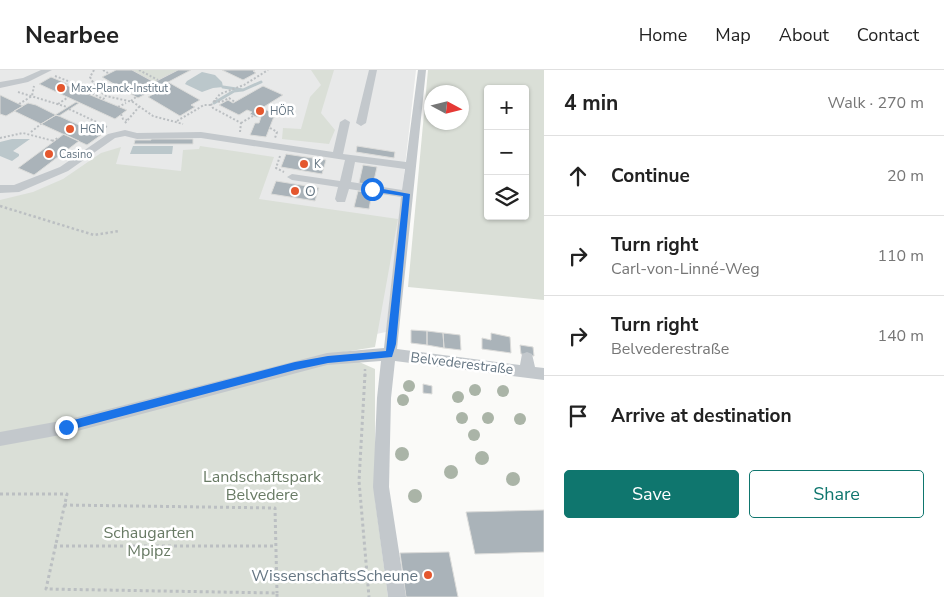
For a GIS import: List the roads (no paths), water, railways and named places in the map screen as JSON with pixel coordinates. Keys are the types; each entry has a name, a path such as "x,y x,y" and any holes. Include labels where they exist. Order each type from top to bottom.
{"street":[{"path":"361,123 373,70"},
{"path":"397,597 382,486 384,398 389,354 392,344 422,70"},
{"path":"0,86 25,80 46,71"},
{"path":"337,156 345,122"},
{"path":"0,189 15,189 64,168 112,136 123,132 136,136 200,135 410,166"},
{"path":"341,199 351,158"},
{"path":"292,177 407,194"},
{"name":"Belvederestraße","path":"0,439 66,427 295,366 328,359 389,354 528,365 544,374"}],"waterway":[{"path":"223,87 243,90 261,82"},
{"path":"214,103 234,91 242,90"}],"place":[{"name":"Max-Planck-Institut","path":"61,88"},
{"name":"HÖR","path":"260,111"},
{"name":"HGN","path":"70,129"},
{"name":"Casino","path":"49,154"},
{"name":"K","path":"304,164"},
{"name":"O","path":"295,191"},
{"name":"WissenschaftsScheune","path":"428,575"}],"park label":[{"name":"Landschaftspark Belvedere","path":"262,485"},
{"name":"Schaugarten Mpipz","path":"149,541"}]}
